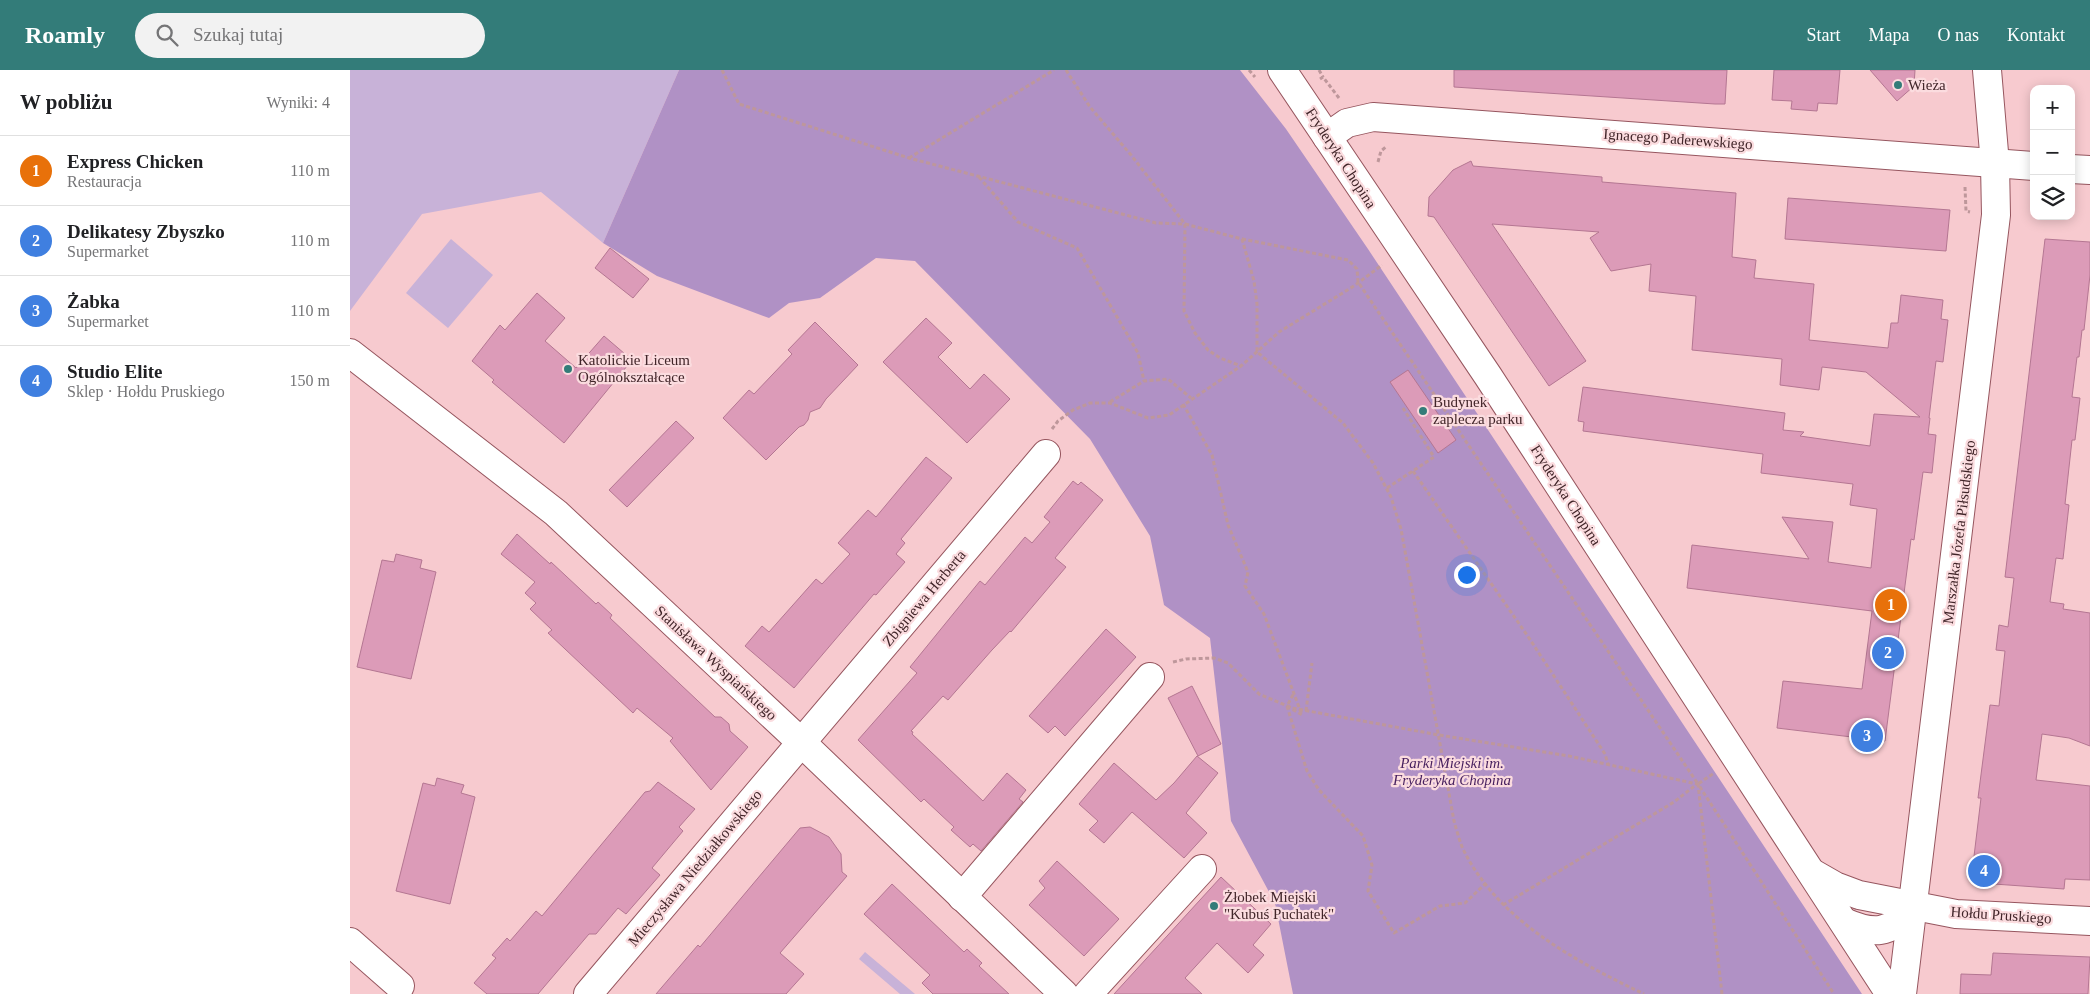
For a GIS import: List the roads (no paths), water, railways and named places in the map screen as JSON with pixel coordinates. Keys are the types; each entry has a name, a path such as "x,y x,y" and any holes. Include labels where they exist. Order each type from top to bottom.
{"street":[{"name":"Fryderyka Chopina","path":"1282,70 1488,376 1890,994"},
{"name":"Marszałka Józefa Piłsudskiego","path":"1902,994 1996,215 1995,164 1987,70"},
{"name":"Ignacego Paderewskiego","path":"1327,137 1347,123 1373,117 2030,166"},
{"path":"2075,169 2090,170"},
{"name":"Stanisława Wyspiańskiego","path":"350,353 556,513 802,743 1064,994"},
{"name":"Zbigniewa Herberta","path":"802,743 1046,454"},
{"path":"962,896 1150,677"},
{"name":"Mieczysława Niedziałkowskiego","path":"588,994 802,743"},
{"path":"1088,994 1202,869"},
{"name":"Fryderyka Chopina","path":"1812,873 1848,892 1912,907"},
{"name":"Hołdu Pruskiego","path":"1912,907 1956,914 2090,921"},
{"path":"1844,922 1868,931 1886,929 1900,923 1912,907"},
{"path":"350,942 400,986"}],"place":[{"name":"Wieża","path":"1898,85"},
{"name":"Katolickie Liceum Ogólnokształcące","path":"568,369"},
{"name":"Budynek zaplecza parku","path":"1423,411"},
{"name":"Express Chicken","path":"1891,605"},
{"name":"Delikatesy Zbyszko","path":"1888,653"},
{"name":"Żabka","path":"1867,736"},
{"name":"Studio Elite","path":"1984,871"},
{"name":"Żłobek Miejski \"Kubuś Puchatek\"","path":"1214,906"}],"park label":[{"name":"Parki Miejski im. Fryderyka Chopina","path":"1452,772"}]}
